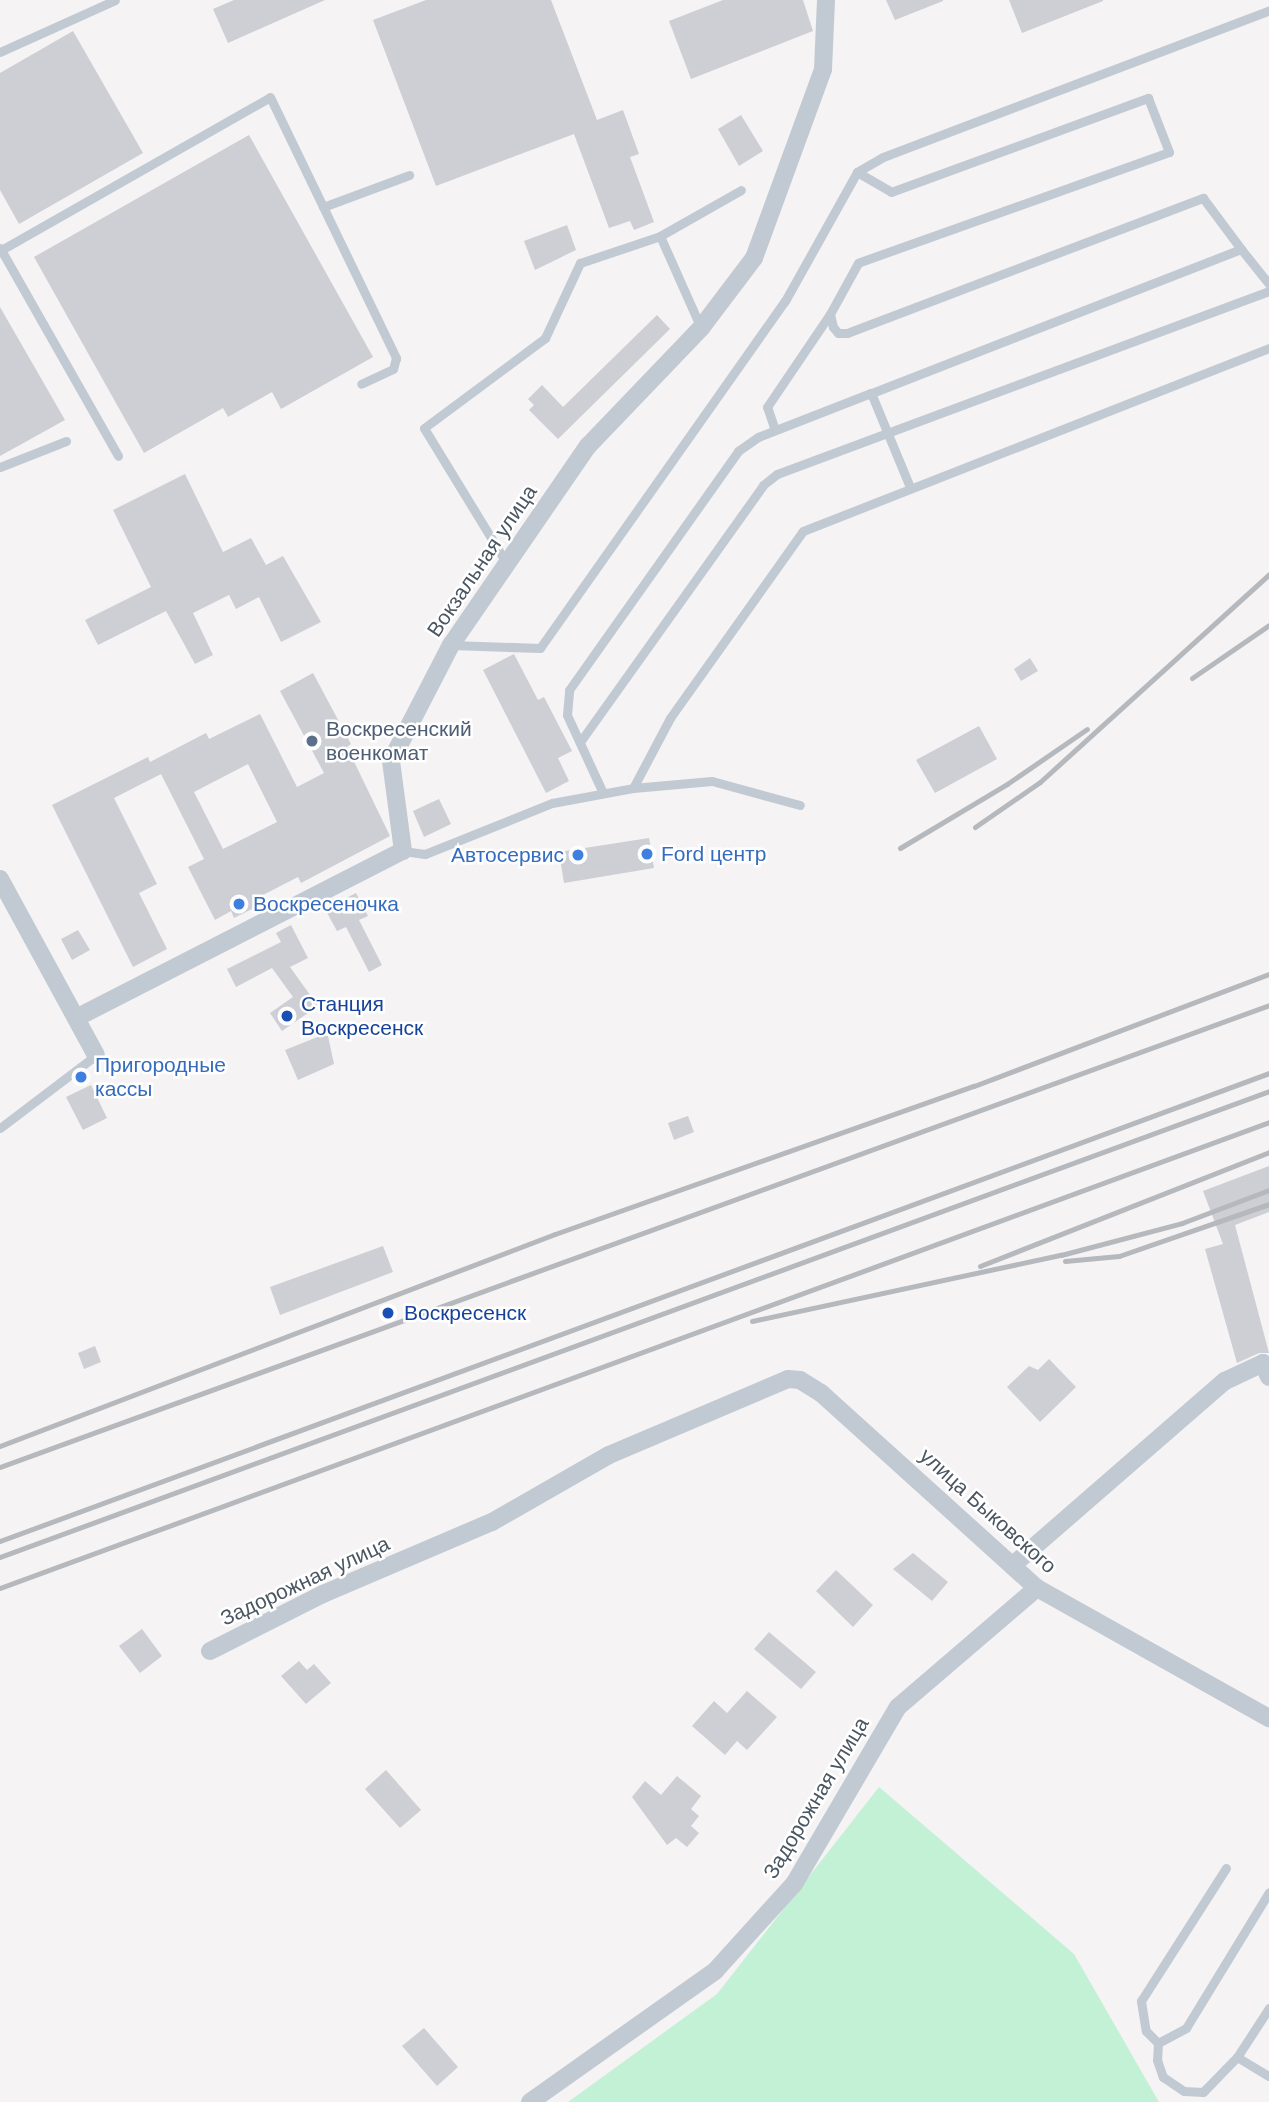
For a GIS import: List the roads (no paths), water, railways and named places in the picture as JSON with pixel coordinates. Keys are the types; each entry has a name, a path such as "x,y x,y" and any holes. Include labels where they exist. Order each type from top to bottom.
{"street":[{"name":"Вокзальная улица","path":"403,851 391,761 451,645 588,446 701,328 754,258 823,69 827,0"},
{"path":"76,1018 403,851"},
{"path":"0,879 96,1055"},
{"path":"1013,1565 1225,1381 1266,1370"},
{"name":"улица Быковского","path":"800,1380 821,1393 1037,1588 1269,1718"},
{"name":"Задорожная улица","path":"210,1651 323,1594 492,1522 609,1455 776,1381 800,1380"},
{"name":"Задорожная улица","path":"530,2102 715,1971 794,1884 898,1707 1037,1588"}],"lane":[{"path":"0,52 115,0"},
{"path":"451,645 540,648 785,301 857,172 883,157 1269,10"},
{"path":"118,456 0,249 270,97 397,358 393,369 362,384"},
{"path":"775,430 767,407 830,314 858,263 1169,152 1148,98 891,192 857,172"},
{"path":"323,208 409,175"},
{"path":"507,564 424,428 545,338 580,263 660,236 741,190"},
{"path":"830,314 838,333 847,333 1203,198 1269,284"},
{"path":"660,236 701,328"},
{"path":"603,793 567,715 569,690 738,451 775,430 1241,249"},
{"path":"580,743 763,485 777,474 1269,290"},
{"path":"633,788 670,718 803,531 1269,348"},
{"path":"871,393 910,487"},
{"path":"0,467 66,441"},
{"path":"403,851 425,854 552,803 633,788 712,780 800,805"},
{"path":"0,1128 96,1055"},
{"path":"1226,1868 1141,2001 1146,2031 1158,2043 1157,2060 1163,2077 1184,2091 1203,2092 1237,2057 1269,2008"},
{"path":"1158,2043 1186,2028 1269,1892"},
{"path":"1237,2057 1269,2076"}],"railway":[{"path":"975,827 1040,782 1269,574"},
{"path":"1192,678 1269,625"},
{"path":"900,848 1007,784 1087,729"},
{"path":"0,1446 555,1234 974,1086 1269,974"},
{"path":"0,1467 1269,1005"},
{"path":"0,1541 1269,1073"},
{"path":"0,1557 1269,1091"},
{"path":"0,1588 1269,1122"},
{"path":"980,1266 1269,1152"},
{"path":"752,1321 1061,1255 1182,1223 1269,1190"},
{"path":"1065,1261 1119,1256 1269,1204"}],"place":[{"name":"Воскресенский военкомат","path":"312,741"},
{"name":"Ford центр","path":"647,854"},
{"name":"Автосервис","path":"578,855"},
{"name":"Воскресеночка","path":"239,904"},
{"name":"Станция Воскресенск","path":"287,1016"},
{"name":"Пригородные кассы","path":"81,1077"},
{"name":"Воскресенск","path":"388,1313"}]}
